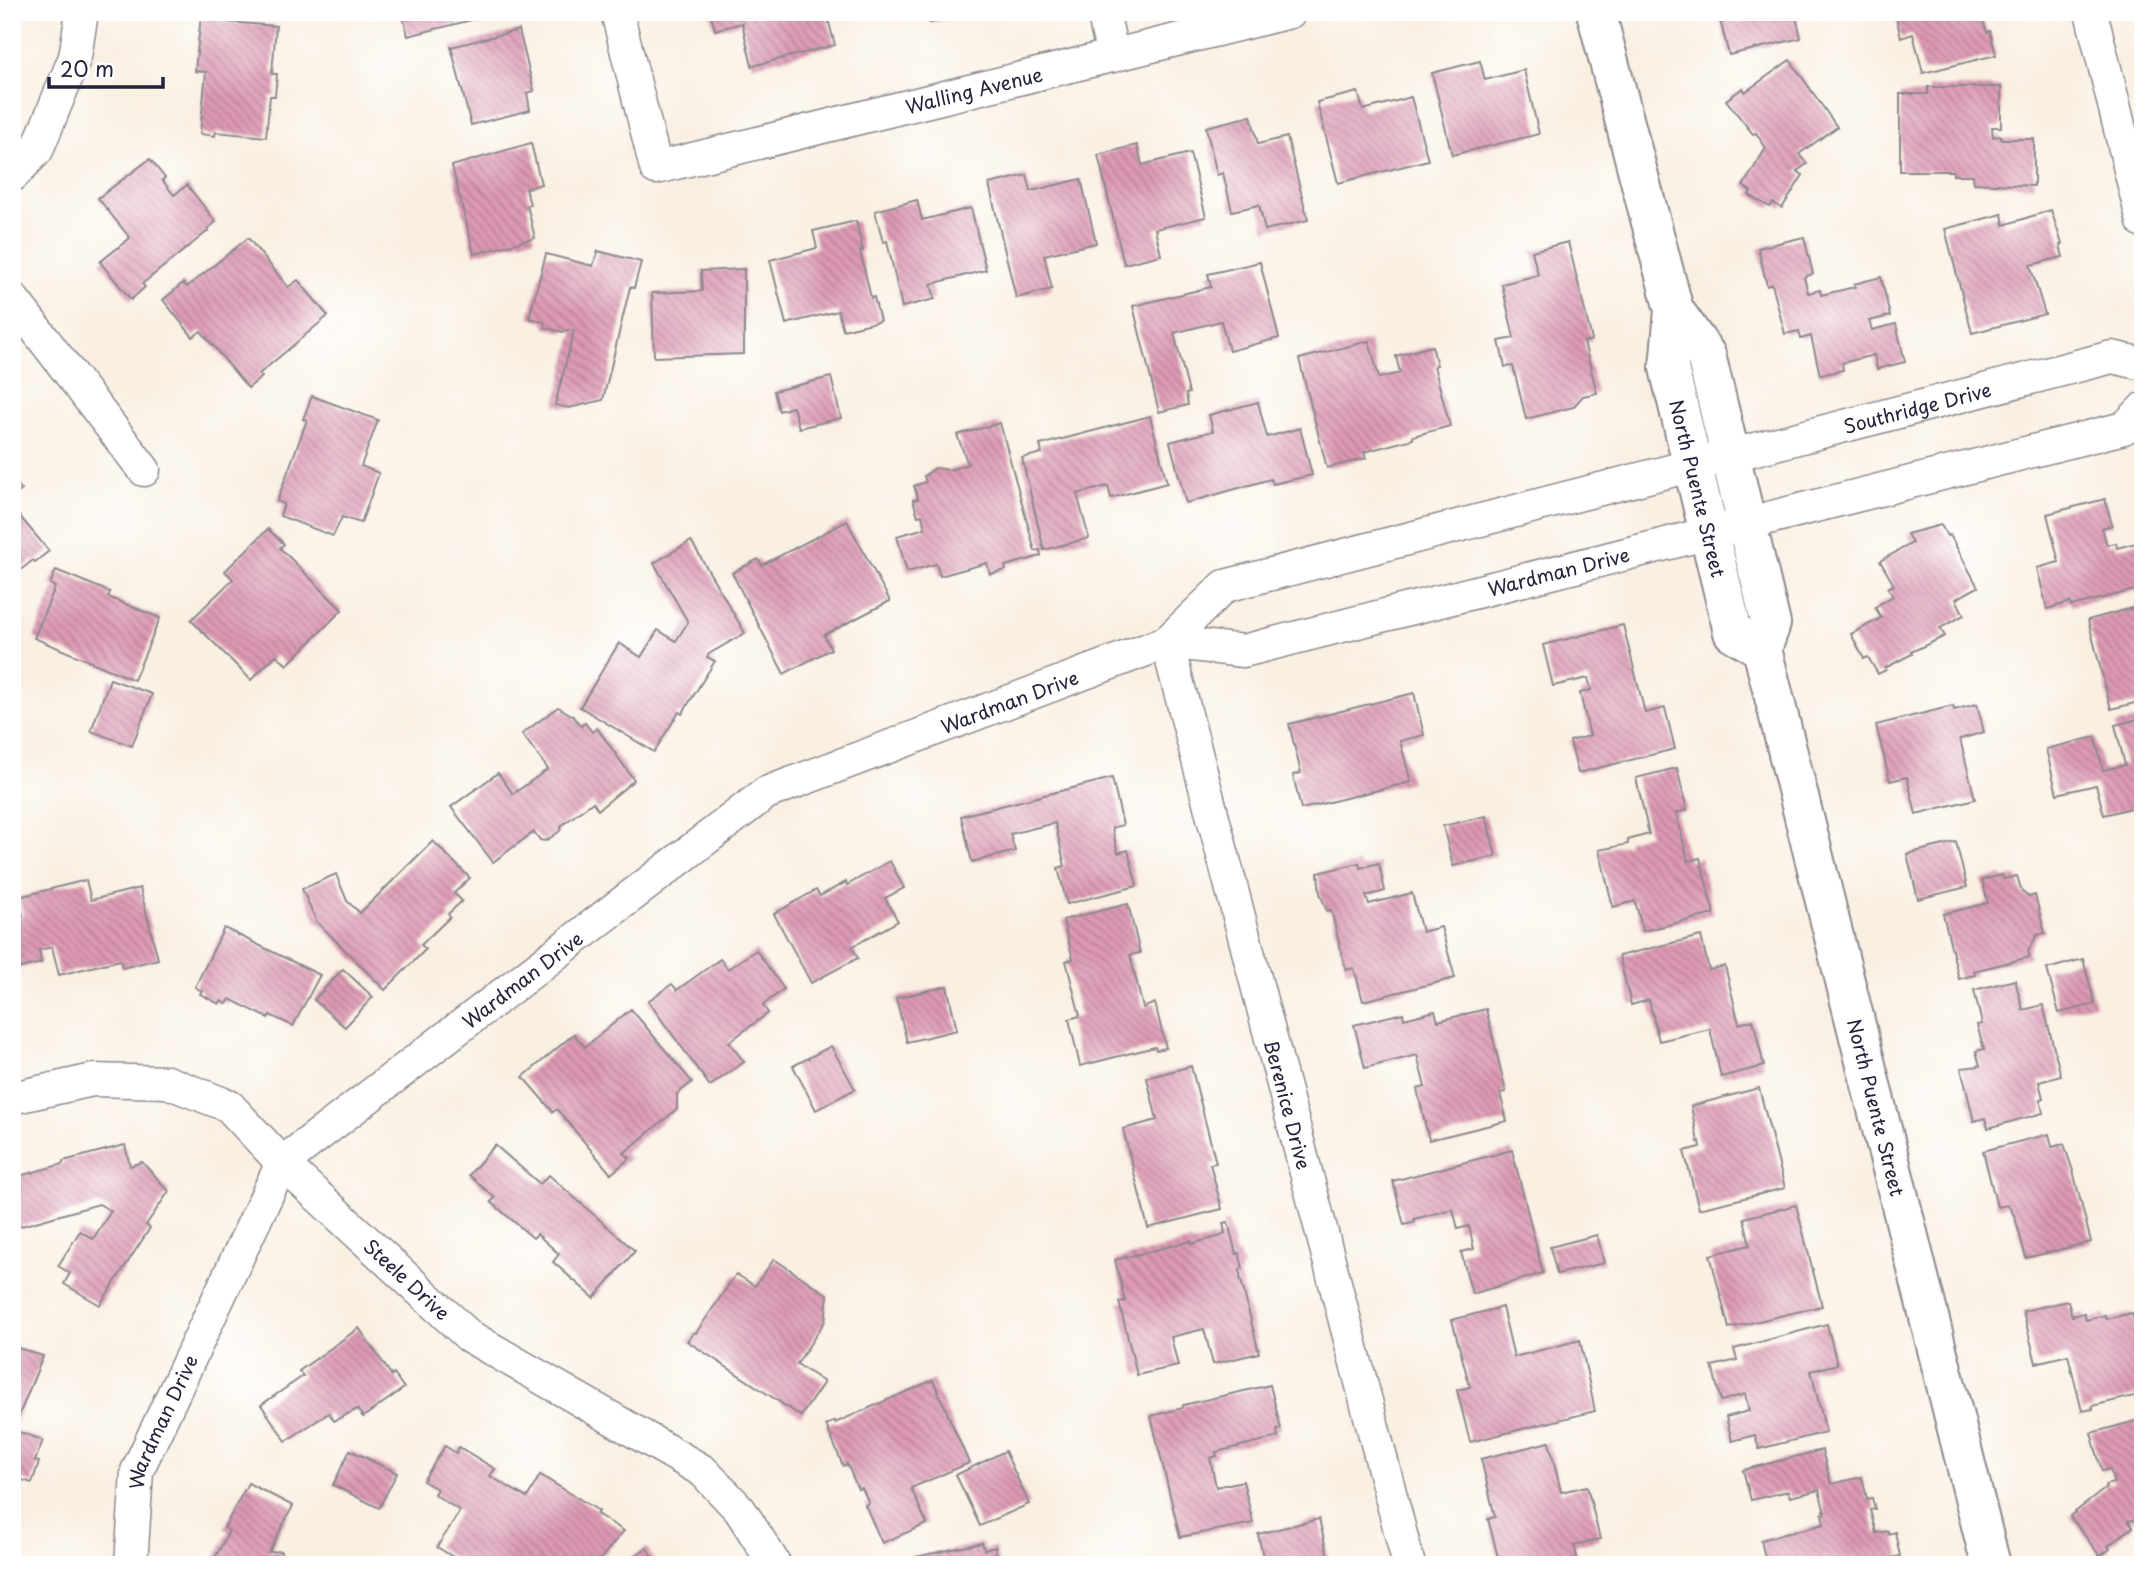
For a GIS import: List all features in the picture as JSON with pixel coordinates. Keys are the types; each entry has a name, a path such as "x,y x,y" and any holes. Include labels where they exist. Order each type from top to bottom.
{"street":[{"path":"12,176 37,150 75,58 82,12"},
{"name":"Walling Avenue","path":"617,12 656,168 1290,12"},
{"path":"1102,12 1113,56"},
{"name":"North Puente Street","path":"1596,12 1675,310 1706,355 1771,624 1762,649 1991,1565"},
{"path":"2091,12 2143,222"},
{"path":"12,298 144,470"},
{"name":"North Puente Street","path":"1675,310 1669,368 1733,632 1762,649"},
{"name":"Southridge Drive","path":"1692,467 2112,357 2143,364"},
{"path":"1747,523 2124,428 2143,409"},
{"name":"Wardman Drive","path":"131,1565 137,1471 282,1163 766,793 1167,642 1225,586 1692,467"},
{"name":"Wardman Drive","path":"1167,642 1243,651 1747,523"},
{"name":"Berenice Drive","path":"1167,642 1409,1565"},
{"name":"Steele Drive","path":"12,1098 93,1080 167,1082 229,1106 282,1163 469,1336 703,1471 740,1510 775,1565"}],"building":[{"path":"402,12 499,12 499,13 408,36"},
{"path":"710,12 807,12 807,16 826,12 835,45 752,66 742,23 715,30"},
{"path":"927,12 969,12 969,13 930,23"},
{"path":"1718,12 1795,12 1801,38 1729,55"},
{"path":"1895,12 1980,12 1987,32 1990,31 1996,55 1923,73 1913,34 1901,38"},
{"path":"201,16 217,17 217,21 276,26 272,74 277,74 275,96 270,96 266,137 216,132 215,136 200,134 206,72 195,71"},
{"path":"519,30 534,91 527,93 530,110 471,125 451,47"},
{"path":"1790,60 1837,127 1799,154 1807,164 1797,171 1803,175 1782,208 1773,203 1770,207 1749,195 1751,191 1743,186 1766,148 1726,100 1743,88 1745,92"},
{"path":"1480,61 1485,80 1524,70 1539,134 1452,155 1432,73"},
{"path":"1928,87 2001,87 2001,127 1992,127 1993,137 2034,139 2034,186 1974,183 1973,175 1953,175 1953,171 1900,171 1900,94 1928,94"},
{"path":"1358,92 1363,110 1411,97 1428,160 1338,183 1317,102"},
{"path":"1251,116 1258,144 1287,137 1308,220 1265,230 1259,205 1232,211 1223,173 1217,175 1206,127"},
{"path":"531,143 541,184 526,189 535,238 474,254 452,166"},
{"path":"1137,145 1142,165 1190,153 1206,217 1155,229 1161,255 1124,264 1098,155"},
{"path":"150,159 174,195 187,185 216,222 142,284 145,287 131,300 100,262 130,238 98,198"},
{"path":"1027,175 1031,191 1081,179 1096,243 1044,255 1052,289 1016,298 989,184"},
{"path":"917,200 922,220 971,208 986,270 931,284 935,299 902,307 887,241 883,242 875,211"},
{"path":"2051,210 2062,244 2063,257 2030,265 2045,314 1972,333 1945,229 2002,214 2004,225"},
{"path":"856,221 871,298 874,297 880,321 843,330 838,311 786,324 770,260 817,248 813,231"},
{"path":"1804,237 1813,274 1804,277 1808,293 1820,290 1821,295 1855,287 1854,284 1881,277 1890,316 1869,321 1872,330 1896,324 1905,362 1877,369 1874,355 1842,363 1843,370 1820,375 1811,336 1801,339 1799,331 1785,334 1772,284 1767,286 1758,248"},
{"path":"248,238 288,287 298,280 328,316 259,374 262,377 248,388 201,331 193,337 163,300 183,283 187,287"},
{"path":"1568,242 1592,340 1584,342 1597,393 1583,396 1573,407 1526,419 1513,366 1505,367 1499,341 1514,338 1502,284 1538,275 1532,251"},
{"path":"598,251 641,262 634,288 630,287 603,400 569,408 555,405 574,331 563,332 546,328 544,322 529,318 546,254 593,266"},
{"path":"1260,262 1279,338 1229,351 1221,321 1174,333 1189,393 1186,394 1188,405 1159,412 1133,306 1211,287 1208,274"},
{"path":"744,269 744,354 654,357 652,293 702,291 701,271"},
{"path":"1369,341 1379,378 1400,373 1396,356 1432,346 1437,365 1434,366 1450,426 1364,452 1366,458 1327,468 1299,359"},
{"path":"831,377 841,418 799,428 793,407 779,411 774,391"},
{"path":"312,396 378,420 361,466 379,473 361,523 342,517 333,536 280,516 284,504 277,501 307,420 303,419"},
{"path":"1258,402 1267,437 1300,428 1312,475 1273,484 1271,479 1186,503 1170,442 1213,431 1209,415"},
{"path":"1150,416 1167,483 1111,498 1108,486 1077,494 1089,538 1044,550 1022,458 1042,453 1040,445"},
{"path":"1000,423 1035,551 1040,550 1041,556 1005,566 1006,570 990,574 987,563 940,576 936,564 907,572 897,536 925,528 922,515 918,516 913,500 918,499 914,486 926,482 924,476 935,468 949,470 968,464 957,435"},
{"path":"12,479 22,490 12,498"},
{"path":"2105,499 2112,525 2102,528 2107,545 2116,543 2117,548 2143,541 2143,588 2071,606 2070,602 2047,609 2037,568 2059,562 2047,514"},
{"path":"12,507 49,551 12,577"},
{"path":"847,521 890,601 824,635 831,649 784,674 732,573 758,559 762,565"},
{"path":"1941,525 1947,536 1950,535 1978,587 1956,599 1964,615 1940,628 1945,636 1911,652 1912,654 1878,674 1868,657 1864,659 1851,634 1881,618 1875,607 1893,596 1888,588 1894,585 1880,561 1912,543 1907,534"},
{"path":"268,529 284,544 280,548 342,610 287,665 276,655 251,680 191,620 233,579 225,571"},
{"path":"691,541 745,633 709,654 707,657 715,661 654,752 580,707 619,643 641,657 658,630 676,641 688,622 654,563"},
{"path":"56,570 110,592 108,597 160,618 134,680 34,638 55,587 50,584"},
{"path":"2143,605 2143,701 2111,709 2088,620"},
{"path":"1623,625 1645,713 1665,708 1675,749 1578,773 1570,741 1590,736 1580,693 1591,690 1588,678 1553,686 1543,645"},
{"path":"110,679 152,694 132,746 91,731"},
{"path":"1414,693 1424,735 1400,741 1411,782 1301,809 1293,775 1301,773 1289,724"},
{"path":"1977,704 1984,732 1960,739 1975,799 1916,814 1907,777 1890,781 1876,725 1953,706 1954,710"},
{"path":"558,707 573,716 581,726 585,723 592,732 597,728 634,780 598,810 593,802 546,841 540,840 534,832 493,862 451,807 498,773 513,794 548,769 522,734"},
{"path":"2143,718 2143,813 2136,814 2135,807 2104,815 2096,785 2057,794 2046,749 2095,737 2103,770 2125,765 2115,725"},
{"path":"1677,768 1687,810 1676,813 1688,861 1700,858 1714,914 1643,931 1635,901 1613,907 1599,850 1628,844 1628,840 1649,834 1636,778"},
{"path":"1112,778 1123,825 1112,828 1118,853 1128,850 1137,886 1067,904 1058,868 1065,866 1055,823 1010,834 1015,851 972,862 961,816"},
{"path":"1486,816 1496,856 1453,866 1443,826"},
{"path":"433,841 470,878 454,893 462,901 448,914 450,917 421,945 426,949 385,990 317,922 302,889 336,874 347,901 360,913"},
{"path":"1956,842 1967,887 1918,899 1907,854"},
{"path":"890,861 904,888 885,898 898,921 852,947 858,958 811,983 774,914 816,890 820,896 846,882 847,885"},
{"path":"1359,863 1360,868 1379,863 1385,891 1366,896 1369,904 1412,893 1422,932 1441,927 1455,978 1363,1001 1354,968 1346,970 1331,910 1327,911 1320,893 1318,873"},
{"path":"2002,875 2004,879 2017,876 2022,892 2029,897 2035,895 2045,933 2037,935 2028,951 2030,957 1974,971 1975,975 1959,979 1943,914 1988,903 1982,880"},
{"path":"86,880 91,900 140,888 158,959 122,968 120,960 59,975 52,947 39,950 41,963 12,970 12,918 23,916 19,897"},
{"path":"1128,904 1140,953 1130,955 1143,1008 1155,1003 1166,1048 1156,1050 1155,1047 1080,1066 1069,1019 1080,1016 1066,961 1073,959 1063,920"},
{"path":"224,928 320,975 293,1026 270,1015 268,1018 230,999 227,1004 221,1001 219,1004 200,994 202,991 195,987"},
{"path":"1701,936 1709,970 1725,966 1739,1024 1753,1020 1764,1066 1721,1077 1710,1029 1659,1041 1649,1000 1631,1005 1619,956"},
{"path":"756,950 784,989 763,1005 768,1013 729,1042 744,1062 710,1086 648,1001 672,984 677,990 720,959 728,969"},
{"path":"2083,959 2095,1004 2059,1013 2047,969"},
{"path":"343,969 373,997 345,1027 314,1000"},
{"path":"2015,980 2023,1010 2043,1005 2061,1076 2039,1082 2043,1113 1988,1128 1985,1118 1974,1121 1961,1068 1980,1066 1976,1051 1984,1049 1977,1025 1982,1024 1974,990"},
{"path":"947,986 957,1030 907,1042 896,998"},
{"path":"631,1009 692,1082 677,1094 677,1109 624,1153 630,1158 611,1174 557,1109 553,1112 523,1077 574,1034 585,1047"},
{"path":"1486,1009 1506,1092 1500,1093 1507,1121 1429,1140 1417,1089 1425,1087 1417,1055 1365,1068 1354,1025 1403,1013 1404,1019 1435,1011 1438,1021"},
{"path":"831,1046 855,1089 816,1110 793,1066"},
{"path":"1191,1066 1216,1163 1210,1164 1222,1209 1148,1228 1123,1129 1157,1120 1147,1078"},
{"path":"1759,1088 1785,1188 1699,1209 1684,1151 1701,1147 1691,1106"},
{"path":"2049,1134 2052,1147 2064,1144 2091,1242 2026,1258 2015,1217 2008,1205 1997,1207 1983,1151"},
{"path":"125,1145 130,1166 142,1162 169,1191 146,1225 150,1228 100,1305 64,1284 70,1273 58,1266 80,1231 93,1239 111,1211 99,1204 18,1227 12,1202 12,1178"},
{"path":"495,1145 540,1184 549,1175 635,1251 594,1298 553,1262 559,1254 537,1234 533,1238 491,1202 495,1198 469,1175"},
{"path":"1512,1150 1543,1273 1472,1294 1461,1252 1474,1249 1469,1226 1458,1229 1453,1209 1414,1219 1415,1222 1404,1225 1393,1181"},
{"path":"1796,1205 1822,1306 1729,1328 1710,1255 1750,1245 1744,1218"},
{"path":"1228,1222 1236,1254 1239,1253 1243,1268 1240,1269 1240,1276 1259,1353 1213,1364 1204,1329 1171,1337 1178,1366 1137,1375 1119,1302 1125,1301 1115,1260 1221,1236 1225,1233 1223,1223"},
{"path":"1597,1235 1604,1263 1557,1274 1550,1247"},
{"path":"774,1259 828,1295 825,1321 797,1364 824,1382 801,1416 687,1341 696,1333 736,1274 755,1286"},
{"path":"2068,1301 2072,1316 2084,1313 2086,1320 2132,1313 2143,1356 2143,1394 2092,1406 2093,1409 2082,1411 2068,1355 2036,1363 2023,1311"},
{"path":"1502,1307 1514,1357 1580,1340 1595,1411 1470,1442 1457,1390 1470,1387 1452,1320"},
{"path":"1827,1324 1837,1364 1811,1371 1826,1432 1759,1449 1755,1435 1732,1441 1726,1417 1749,1411 1745,1394 1721,1401 1712,1366 1737,1360 1734,1349"},
{"path":"359,1328 392,1376 394,1374 404,1388 363,1417 357,1409 334,1421 329,1413 286,1441 261,1405 303,1376 299,1371"},
{"path":"12,1346 43,1356 13,1430 43,1440 35,1461 39,1462 32,1483 12,1477"},
{"path":"933,1380 969,1463 911,1488 927,1524 882,1543 865,1505 869,1503 862,1488 858,1489 847,1464 843,1466 826,1425"},
{"path":"1270,1385 1281,1429 1277,1430 1278,1437 1216,1452 1217,1456 1210,1458 1216,1487 1243,1481 1253,1523 1180,1537 1151,1416 1183,1408 1183,1405"},
{"path":"2143,1419 2141,1518 2128,1521 2133,1527 2108,1546 2110,1549 2100,1556 2070,1516 2106,1488 2105,1485 2114,1483 2110,1469 2102,1471 2091,1433"},
{"path":"1549,1442 1561,1492 1587,1486 1600,1539 1574,1545 1579,1565 1500,1565 1488,1519 1495,1517 1481,1459"},
{"path":"445,1446 456,1453 459,1447 495,1469 490,1476 527,1498 540,1475 599,1511 597,1514 624,1531 595,1565 466,1565 437,1547 460,1511 434,1494 437,1489 423,1481"},
{"path":"350,1450 397,1473 379,1508 333,1485"},
{"path":"1822,1450 1831,1484 1862,1477 1867,1499 1872,1498 1875,1509 1870,1510 1876,1533 1895,1532 1900,1556 1885,1559 1887,1565 1855,1565 1854,1561 1841,1565 1754,1565 1753,1561 1765,1558 1761,1540 1824,1524 1822,1514 1825,1513 1819,1490 1790,1497 1788,1491 1751,1500 1743,1470"},
{"path":"1005,1451 1029,1504 980,1526 956,1475"},
{"path":"248,1483 293,1506 269,1552 281,1551 282,1565 214,1565 229,1531 224,1528"},
{"path":"1319,1519 1330,1565 1265,1565 1258,1534"},
{"path":"982,1543 984,1550 995,1547 999,1565 902,1565 901,1560"},
{"path":"647,1548 657,1565 618,1565"}]}
